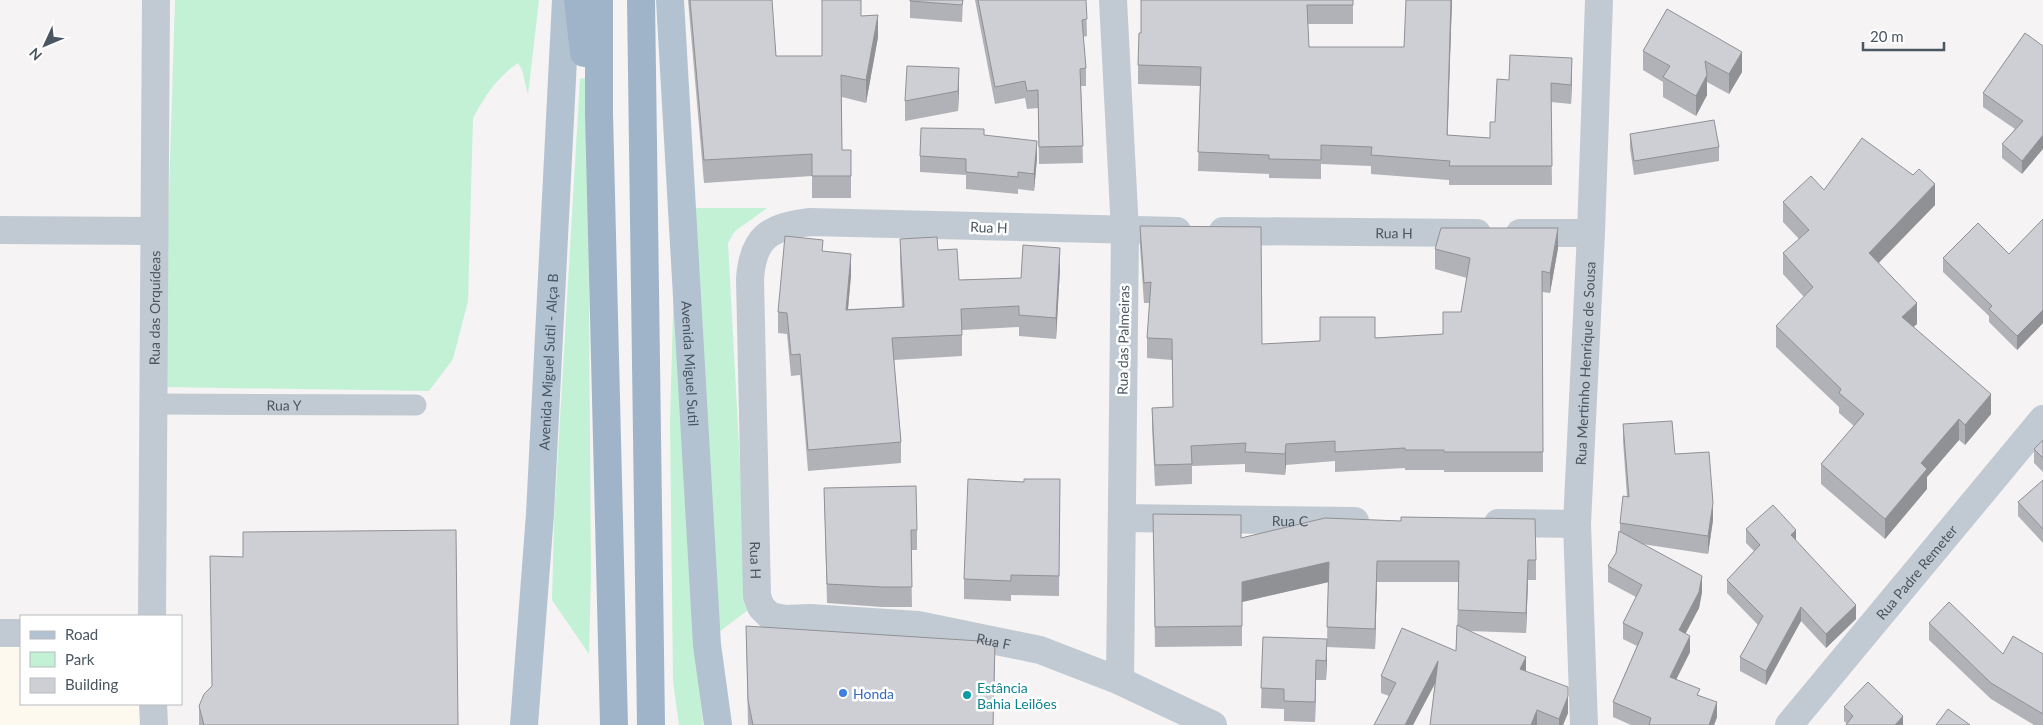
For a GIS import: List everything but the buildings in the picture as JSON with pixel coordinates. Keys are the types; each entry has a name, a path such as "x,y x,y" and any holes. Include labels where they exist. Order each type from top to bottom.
{"highway":[{"path":"578,0 584,57 598,113"},
{"path":"599,0 598,113 614,725"},
{"path":"641,0 650,725"}],"main road":[{"name":"Avenida Miguel Sutil - Alça B","path":"524,725 540,514 566,0"},
{"name":"Avenida Miguel Sutil","path":"670,0 707,645 718,725"}],"street":[{"name":"Rua das Orquídeas","path":"152,615 156,0"},
{"name":"Rua das Palmeiras","path":"1113,0 1125,231 1120,681"},
{"name":"Rua Mertinho Henrique de Sousa","path":"1584,725 1577,524 1591,233 1599,0"},
{"name":"Rua H","path":"761,607 757,596 750,279 751,263 756,249 770,232 788,225 810,222 1125,231 1591,233"},
{"path":"0,230 154,231"},
{"name":"Rua Y","path":"153,404 416,405"},
{"name":"Rua Padre Remeter","path":"1789,725 2043,419"},
{"name":"Rua C","path":"1122,518 1379,521"},
{"path":"1478,522 1577,524"},
{"name":"Rua F","path":"761,607 770,616 785,619 810,618 918,625 1040,650 1120,681 1213,725"},
{"path":"0,634 20,633"},
{"path":"153,705 154,725"}],"shaded area":[{"path":"20,642 20,705 144,705 143,725 0,725 0,643"}],"green space":[{"path":"175,0 539,0 528,95 522,70 518,63 504,74 492,88 473,118 468,301 453,359 429,391 163,387"},
{"path":"585,78 588,166 591,575 589,654 552,600 554,521 580,79"},
{"path":"687,208 767,208 735,231 728,243 748,610 719,632"},
{"path":"674,278 703,725 679,725 673,681 670,422"}],"place":[{"name":"Honda","path":"843,693"},
{"name":"Estância Bahia Leilões","path":"967,695"}]}
